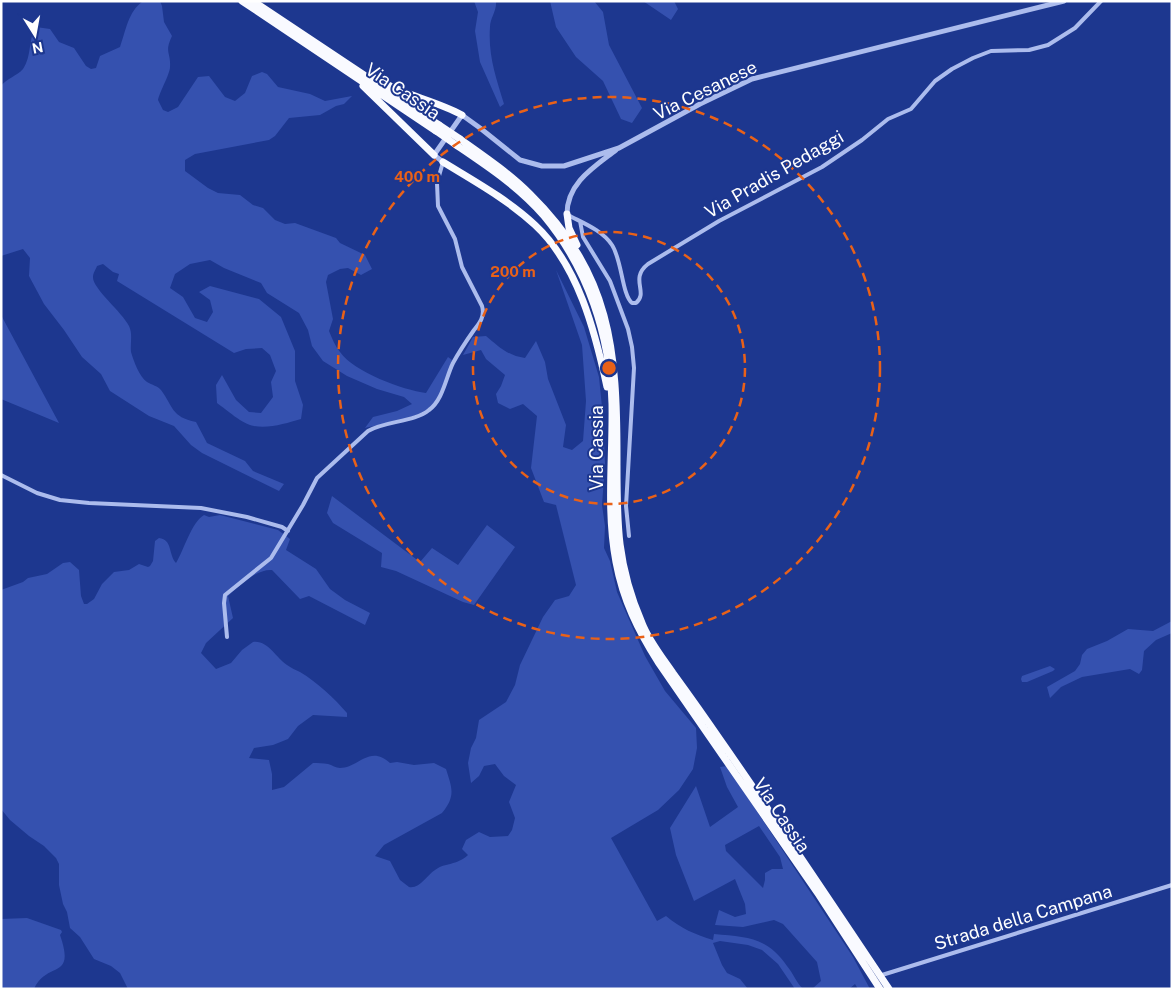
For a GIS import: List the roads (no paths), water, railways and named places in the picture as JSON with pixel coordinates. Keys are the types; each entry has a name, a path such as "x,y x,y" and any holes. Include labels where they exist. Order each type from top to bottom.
{"highway":[{"name":"Via Cassia","path":"242,1 348,72 438,128"},
{"name":"Via Cassia","path":"253,1 458,142 511,176 530,193 573,245 591,275 605,316 613,353 617,406 618,539 624,572 643,626 660,654 771,813 890,989"},
{"path":"338,59 359,67 382,82 447,107 462,115"},
{"path":"348,72 434,155"},
{"name":"Via Cassia","path":"458,142 524,196 544,216 570,251 585,280 598,320 608,366 612,405 612,539 621,584 640,634 819,895 880,989"},
{"path":"443,162 514,207 536,226 556,251 571,277 591,321 612,405"},
{"path":"567,214 570,230 586,260 591,275"}],"street":[{"name":"Via Cesanese","path":"462,115 520,160 538,166 567,165 619,148 700,104 752,79 1064,1"},
{"name":"Via Pradis Pedaggi","path":"567,214 600,233 612,246 620,265 627,298 632,303 636,303 641,297 638,280 648,264 719,221 822,167 888,120 913,108 935,81 952,68 992,51 1029,50 1048,45 1075,28 1101,1"},
{"path":"227,638 225,595 268,562 288,531 317,478 361,436 375,427 422,414 433,408 454,362 481,320 482,306 462,267 455,239 438,202 437,183 443,162 434,155 462,115"},
{"path":"567,214 570,196 580,180 619,148"},
{"path":"580,221 584,239 612,287 628,329 632,347 634,368 626,506 629,536"},
{"path":"1,475 37,493 60,500 201,508 247,517 282,527 288,531"},
{"name":"Strada della Campana","path":"882,975 1172,885"},
{"path":"852,934 863,946 890,989"}]}
